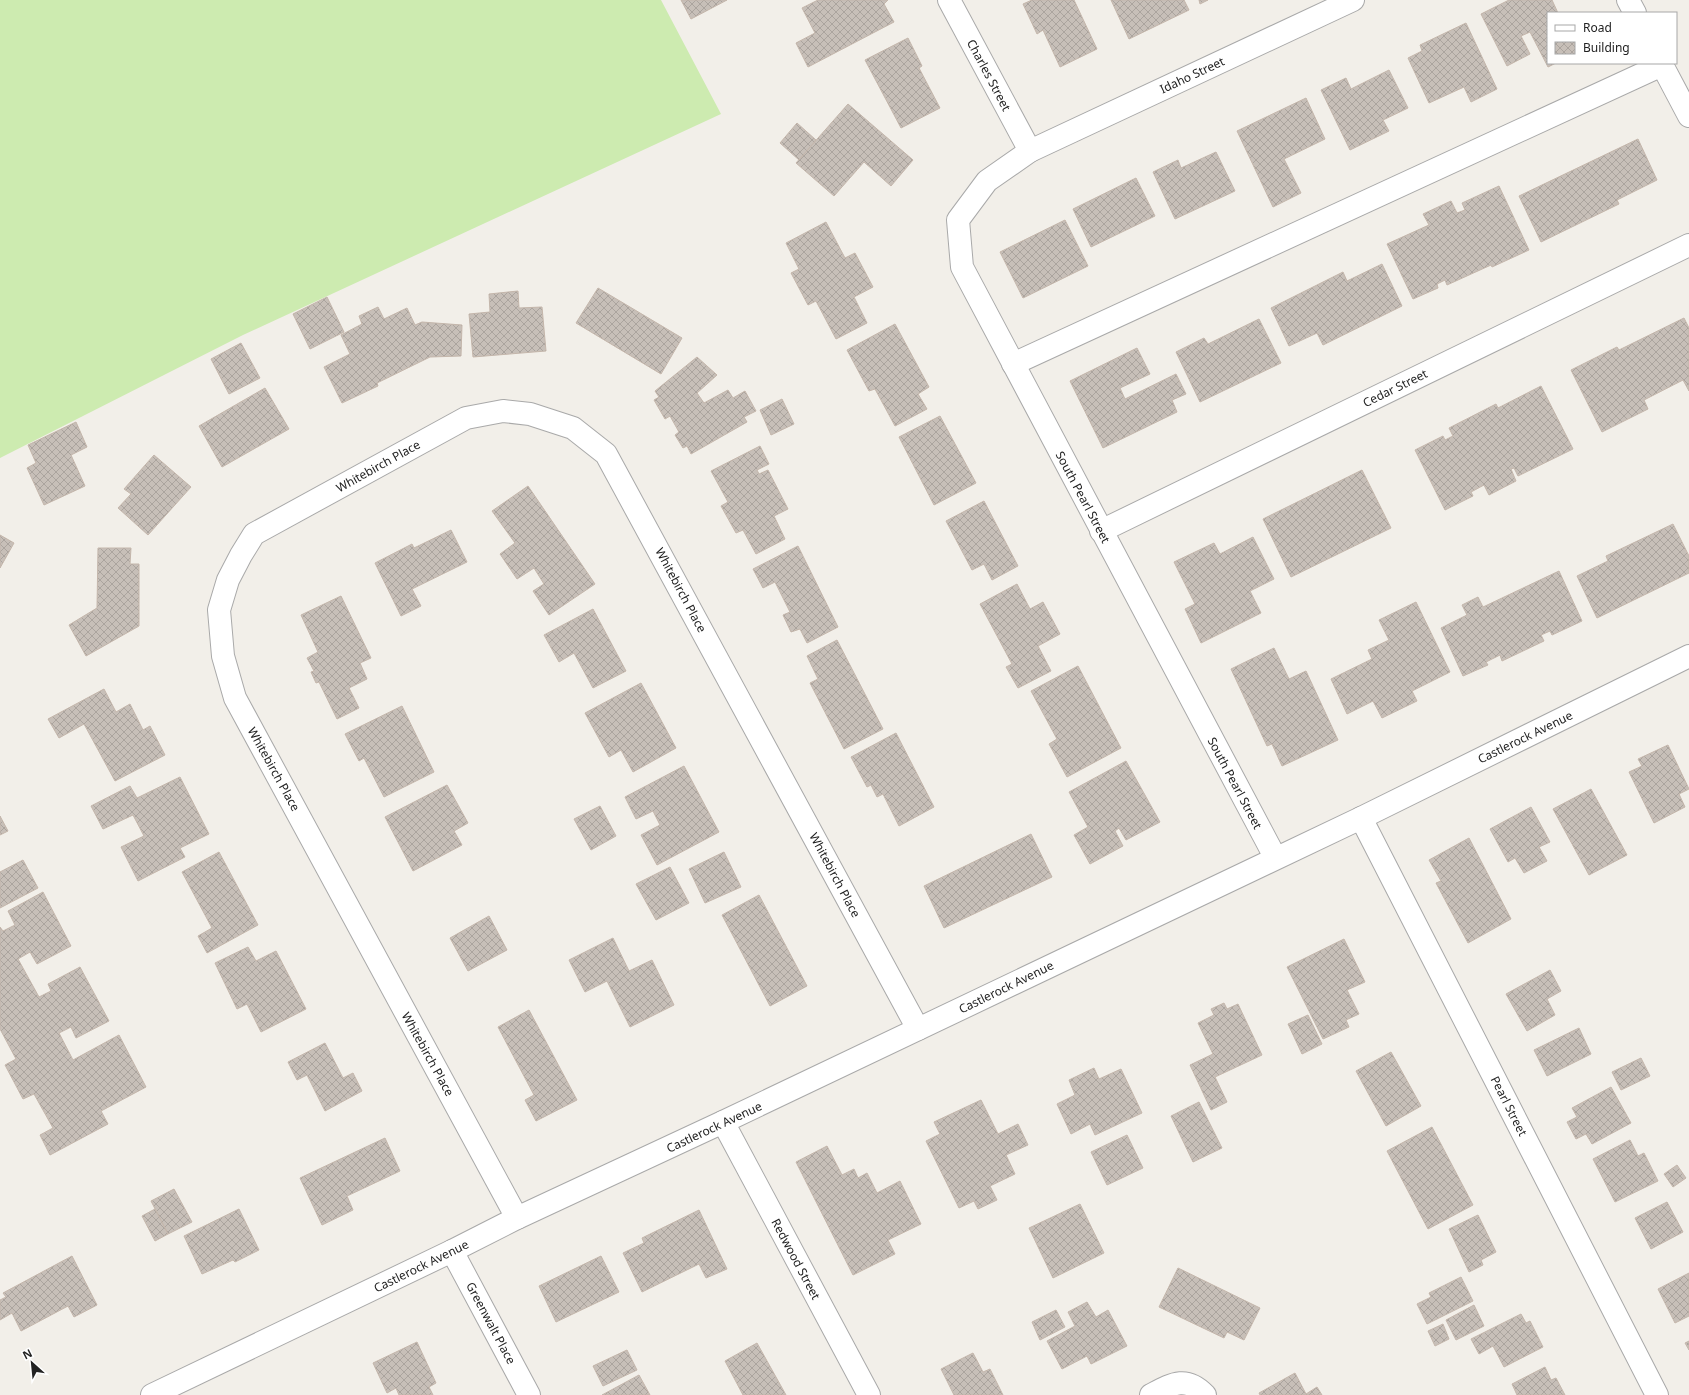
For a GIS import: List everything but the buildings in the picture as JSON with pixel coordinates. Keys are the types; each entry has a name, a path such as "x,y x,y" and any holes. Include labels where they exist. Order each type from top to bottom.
{"street":[{"name":"Charles Street","path":"949,0 1030,151"},
{"name":"Idaho Street","path":"1030,151 1353,0"},
{"path":"1628,0 1634,12"},
{"path":"1013,364 1662,64 1689,116"},
{"name":"South Pearl Street","path":"1030,151 987,181 958,220 962,267 1100,531 1275,857"},
{"name":"Cedar Street","path":"1100,531 1689,245"},
{"name":"Whitebirch Place","path":"518,1218 235,698 223,656 219,610 228,580 254,534 466,418 503,411 530,414 573,428 606,454 918,1029"},
{"name":"Castlerock Avenue","path":"152,1395 518,1218 723,1122 1275,857 1361,818 1689,656"},
{"name":"Pearl Street","path":"1361,818 1657,1395"},
{"name":"Redwood Street","path":"723,1122 869,1395"},
{"name":"Greenwalt Place","path":"452,1251 529,1395"},
{"path":"1151,1395 1172,1384 1188,1383 1198,1388 1205,1395"}],"green space":[{"path":"0,0 661,0 721,114 243,335 0,458"}]}
